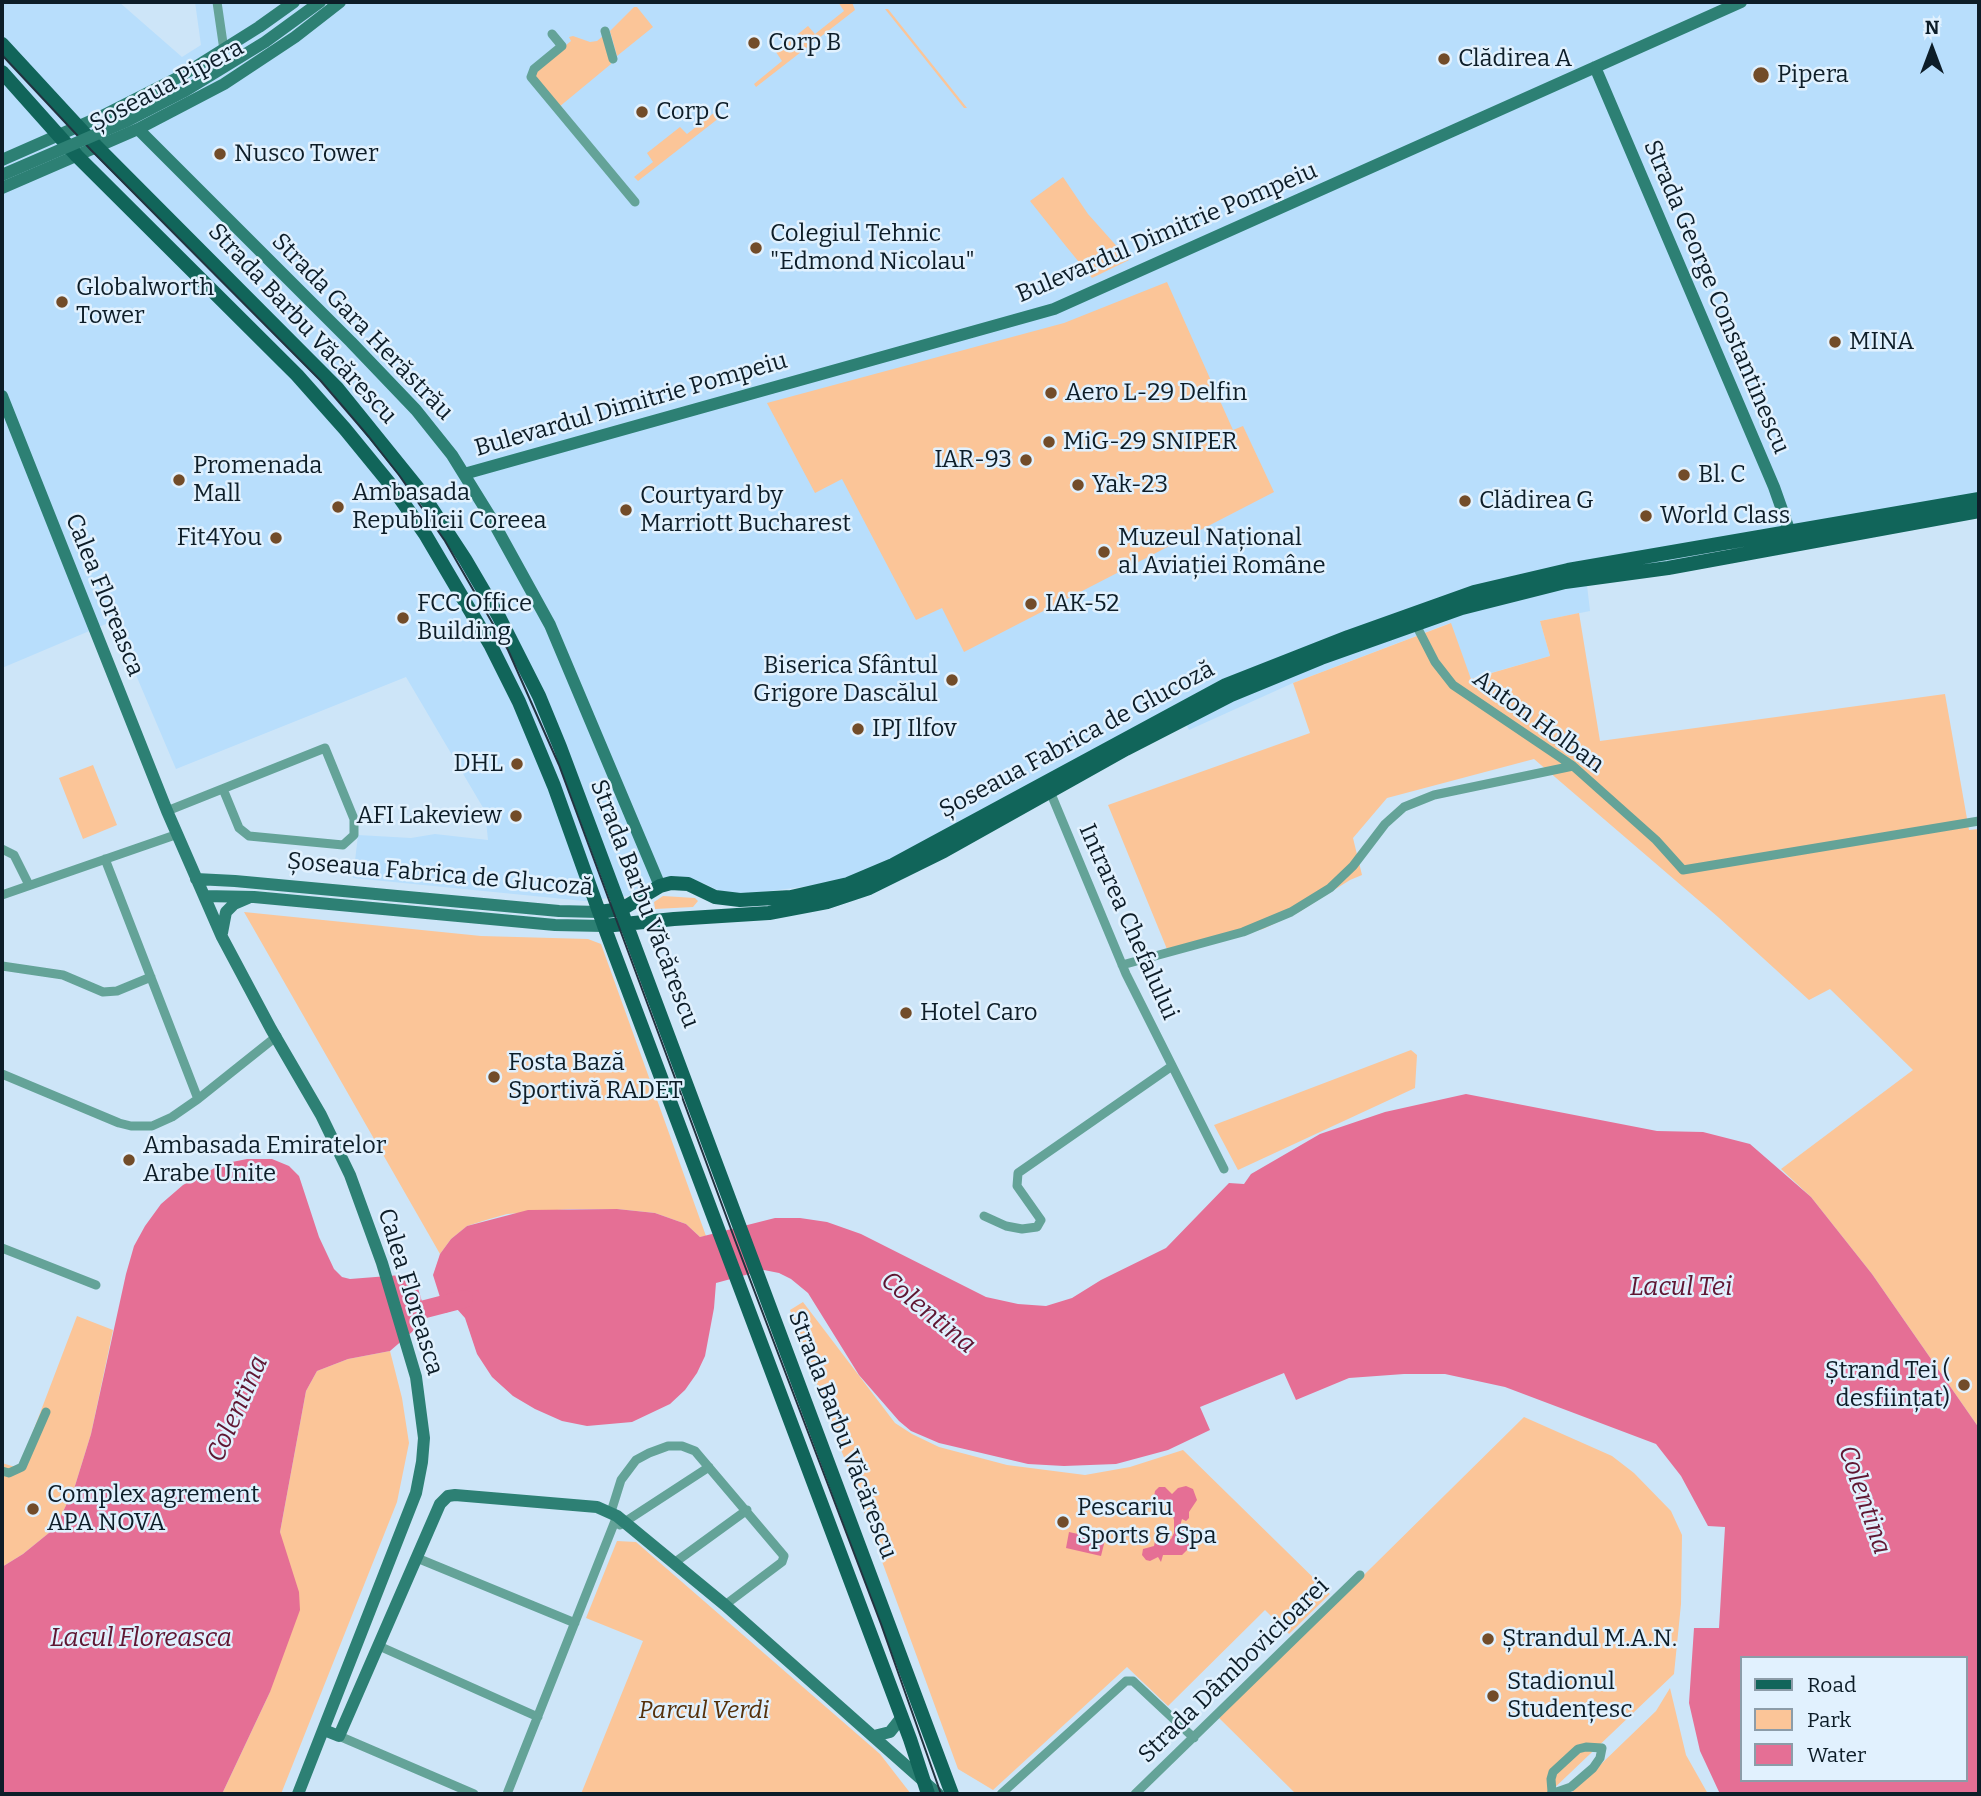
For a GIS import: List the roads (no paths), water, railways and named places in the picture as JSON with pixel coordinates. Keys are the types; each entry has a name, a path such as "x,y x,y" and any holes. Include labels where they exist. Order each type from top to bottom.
{"main road":[{"name":"Strada Barbu Văcărescu","path":"2,44 97,147 305,354 379,438 421,492 465,559 521,658 560,747 952,1794"},
{"name":"Strada Barbu Văcărescu","path":"2,72 77,156 317,397 410,512 483,631 509,680 543,758 927,1789"},
{"name":"Șoseaua Fabrica de Glucoză","path":"624,916 660,886 677,882 729,900 768,899 848,884 893,865 1243,689 1415,623 1462,608 1564,582 1668,568 1979,499"},
{"name":"Șoseaua Fabrica de Glucoză","path":"602,919 624,916 674,919 769,913 827,902 852,894 897,876 1188,704 1236,680 1465,595 1550,574 1979,511"},
{"path":"674,919 696,913 703,908 704,890"}],"street":[{"path":"217,2 224,50"},
{"name":"Șoseaua Pipera","path":"2,160 132,102 224,50 294,2"},
{"path":"2,175 127,121 185,91 265,42 320,2"},
{"name":"Șoseaua Pipera","path":"2,188 138,129 245,71 340,2"},
{"name":"Bulevardul Dimitrie Pompeiu","path":"464,474 1054,309 1741,2"},
{"path":"605,31 613,59"},
{"path":"552,34 562,46 534,69 531,77 635,202"},
{"name":"Strada George Constantinescu","path":"1595,67 1774,487 1793,539"},
{"name":"Strada Gara Herăstrău","path":"138,129 376,367 424,420 464,474 550,625 660,886"},
{"name":"Calea Floreasca","path":"2,396 196,880 222,937 340,1152 382,1263 422,1412 422,1462 410,1511 299,1794"},
{"name":"Anton Holban","path":"1415,623 1435,663 1453,685 1573,766 1656,840 1683,870 1979,821"},
{"path":"167,810 325,748 354,819 354,835 343,845 249,836 239,828 223,789"},
{"path":"1122,965 1243,932 1291,912 1330,888 1353,866 1385,824 1404,807 1434,796 1573,766"},
{"name":"Intrarea Chefalului","path":"1048,787 1122,965 1224,1169"},
{"path":"2,895 178,834"},
{"path":"2,849 14,855 29,885"},
{"path":"106,859 198,1099"},
{"name":"Șoseaua Fabrica de Glucoză","path":"196,880 235,881 559,911 602,919"},
{"name":"Șoseaua Fabrica de Glucoză","path":"204,896 251,897 555,925 602,919"},
{"path":"222,937 226,912 234,904 251,897"},
{"path":"2,966 63,975 103,992 117,991 151,977"},
{"path":"2,1074 131,1126 152,1126 164,1122 198,1099 276,1036"},
{"path":"984,1216 1006,1226 1022,1229 1037,1227 1041,1220 1017,1186 1018,1173 1172,1066"},
{"path":"2,1248 96,1285"},
{"path":"2,1471 9,1473 22,1467 46,1412"},
{"path":"507,1794 618,1517 624,1475 636,1460 649,1452 668,1446 688,1447 700,1455 783,1552 784,1560 725,1605"},
{"path":"618,1517 709,1467"},
{"path":"341,1729 444,1500 455,1495 597,1507 618,1517 725,1605 874,1736 927,1789 938,1794"},
{"path":"674,1563 747,1510"},
{"path":"417,1558 575,1623"},
{"name":"Strada Dâmbovicioarei","path":"1135,1794 1360,1575"},
{"path":"379,1646 538,1717"},
{"path":"1001,1794 1124,1682 1133,1681 1194,1738"},
{"path":"874,1736 890,1732 902,1717"},
{"path":"325,1727 341,1729 474,1794"},
{"path":"1602,1748 1600,1758 1593,1768 1572,1787 1551,1793 1550,1779 1553,1772 1578,1749 1602,1748"}],"water":[{"name":"Lacul Tei","path":"1466,1094 1657,1131 1703,1132 1750,1144 1811,1197 1872,1274 1979,1428 1979,1794 1720,1794 1700,1751 1689,1703 1694,1628 1719,1628 1725,1527 1708,1526 1681,1476 1656,1444 1505,1387 1445,1374 1404,1374 1349,1378 1296,1400 1284,1373 1200,1407 1210,1430 1168,1450 1116,1464 1028,1464 939,1443 911,1431 859,1375 808,1293 791,1279 764,1270 716,1283 705,1356 685,1390 670,1404 632,1422 587,1426 562,1421 535,1409 513,1396 492,1377 477,1354 465,1318 457,1309 445,1313 433,1275 440,1254 451,1239 467,1226 528,1210 617,1209 655,1213 686,1224 700,1237 775,1218 800,1218 827,1222 861,1234 986,1297 1018,1304 1046,1306 1072,1298 1101,1280 1166,1248 1229,1183 1244,1184 1251,1174 1320,1134 1385,1112"},
{"name":"Lacul Floreasca","path":"247,1159 272,1159 289,1166 299,1176 319,1237 334,1269 342,1277 350,1279 401,1275 416,1281 427,1319 390,1351 348,1359 317,1371 306,1391 280,1532 299,1592 300,1610 270,1692 222,1794 2,1794 2,1567 55,1528 74,1489 91,1434 126,1274 134,1246 145,1226 161,1204 183,1185 222,1164"},
{"path":"1186,1486 1193,1489 1197,1500 1189,1512 1189,1518 1186,1521 1182,1519 1180,1526 1187,1534 1189,1529 1192,1530 1193,1544 1182,1555 1163,1555 1161,1562 1158,1557 1146,1560 1142,1555 1143,1549 1154,1546 1155,1541 1161,1545 1171,1539 1174,1533 1169,1502 1157,1502 1155,1491 1159,1487 1165,1487 1172,1494 1178,1488"},
{"path":"1069,1532 1105,1540 1101,1556 1066,1548"}],"waterway":[{"name":"Colentina","path":"402,1315 464,1299"}],"tram line":[{"path":"2,55 91,150 320,380 369,437 445,541 508,650 559,765 881,1624 941,1794"}],"place":[{"name":"Corp B","path":"754,43"},
{"name":"Clădirea A","path":"1444,59"},
{"name":"Pipera","path":"1761,75"},
{"name":"Corp C","path":"642,112"},
{"name":"Nusco Tower","path":"220,154"},
{"name":"Colegiul Tehnic \"Edmond Nicolau\"","path":"756,248"},
{"name":"Globalworth Tower","path":"62,302"},
{"name":"MINA","path":"1835,342"},
{"name":"Aero L-29 Delfin","path":"1051,393"},
{"name":"MiG-29 SNIPER","path":"1049,442"},
{"name":"IAR-93","path":"1026,460"},
{"name":"Bl. C","path":"1684,475"},
{"name":"Promenada Mall","path":"179,480"},
{"name":"Yak-23","path":"1078,485"},
{"name":"Clădirea G","path":"1465,501"},
{"name":"Ambasada Republicii Coreea","path":"338,507"},
{"name":"Courtyard by Marriott Bucharest","path":"626,510"},
{"name":"World Class","path":"1646,516"},
{"name":"Fit4You","path":"276,538"},
{"name":"Muzeul Național al Aviației Române","path":"1104,552"},
{"name":"IAK-52","path":"1031,604"},
{"name":"FCC Office Building","path":"403,618"},
{"name":"Biserica Sfântul Grigore Dascălul","path":"952,680"},
{"name":"IPJ Ilfov","path":"858,729"},
{"name":"DHL","path":"517,764"},
{"name":"AFI Lakeview","path":"516,816"},
{"name":"Hotel Caro","path":"906,1013"},
{"name":"Fosta Bază Sportivă RADET","path":"494,1077"},
{"name":"Ambasada Emiratelor Arabe Unite","path":"129,1160"},
{"name":"Ștrand Tei ( desființat)","path":"1964,1385"},
{"name":"Complex agrement APA NOVA","path":"33,1509"},
{"name":"Pescariu Sports & Spa","path":"1063,1522"},
{"name":"Ștrandul M.A.N.","path":"1488,1639"},
{"name":"Stadionul Studențesc","path":"1493,1696"}],"park label":[{"name":"Parcul Verdi","path":"704,1711"}]}
